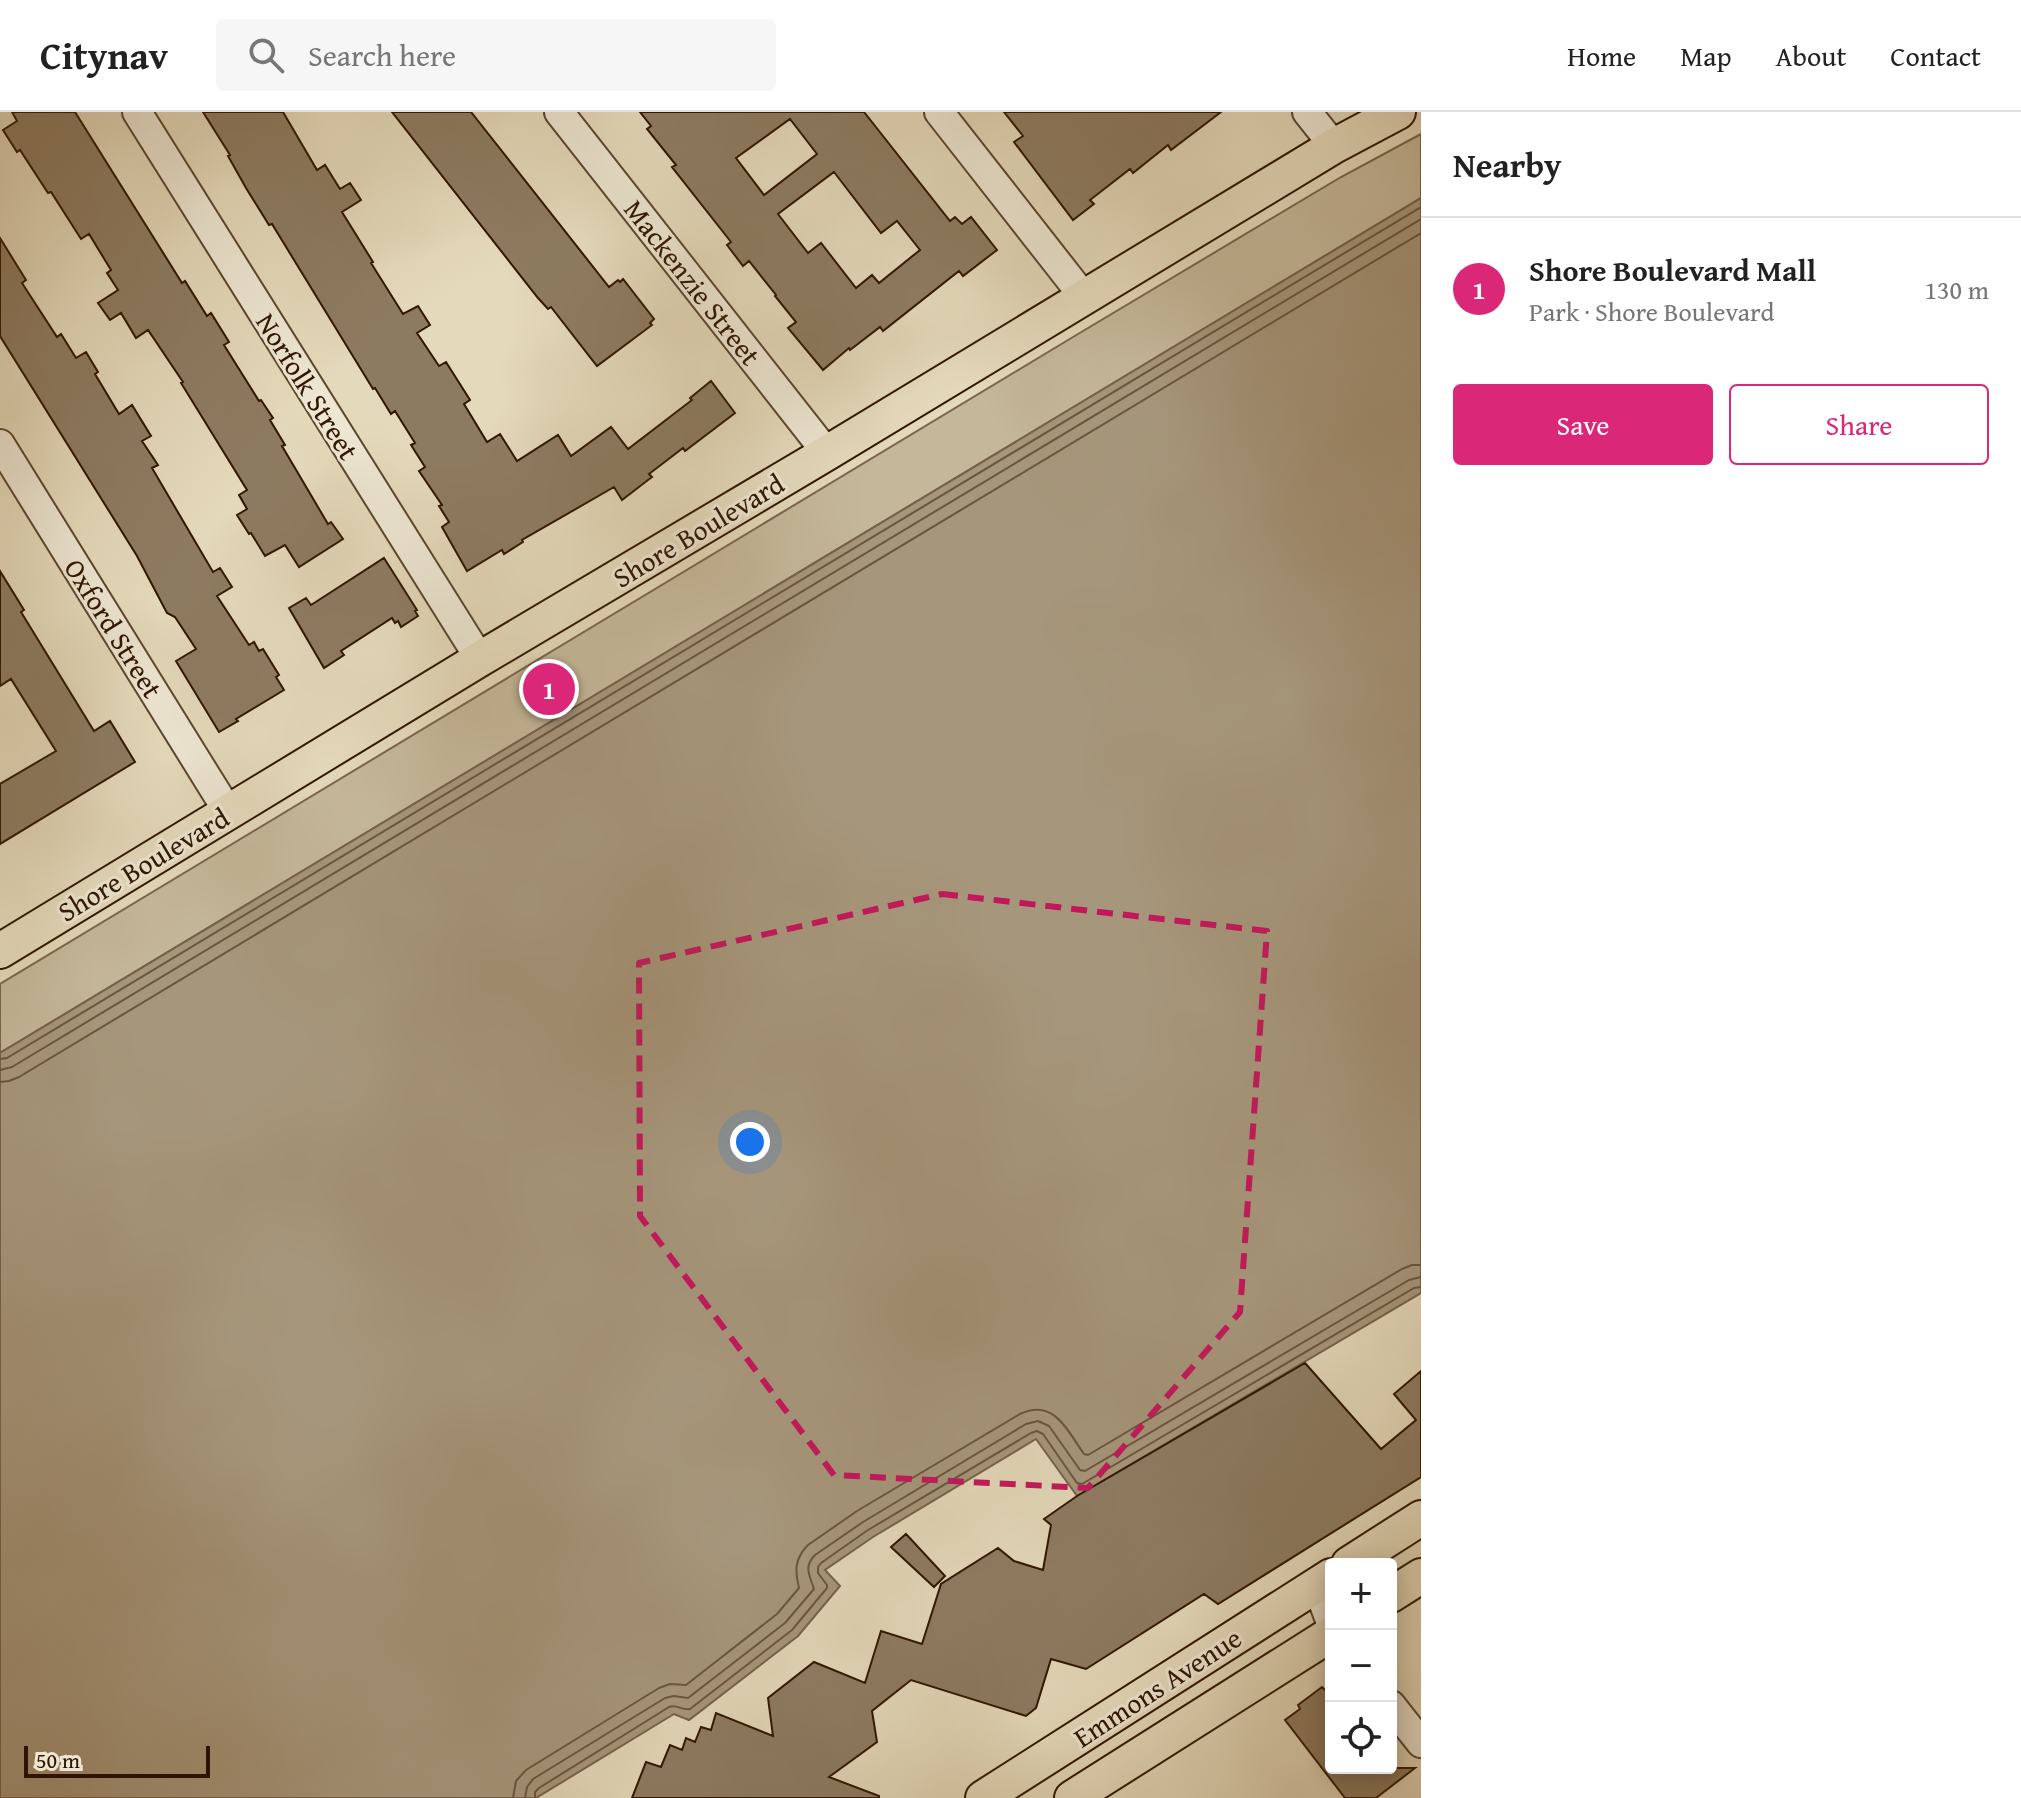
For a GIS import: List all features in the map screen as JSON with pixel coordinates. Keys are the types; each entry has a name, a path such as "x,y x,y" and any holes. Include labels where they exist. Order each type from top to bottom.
{"main road":[{"name":"Shore Boulevard","path":"0,951 1334,146 1398,112"},
{"path":"1358,1558 1421,1518"},
{"path":"1397,1591 1421,1576"},
{"name":"Emmons Avenue","path":"1004,1792 1045,1758 1324,1580"},
{"name":"Emmons Avenue","path":"1075,1797 1325,1638"},
{"path":"1045,1758 1075,1797"}],"street":[{"name":"Norfolk Street","path":"137,112 480,659"},
{"name":"Mackenzie Street","path":"559,112 827,453"},
{"path":"939,112 1084,297"},
{"path":"1307,112 1334,146"},
{"name":"Oxford Street","path":"0,444 229,813"},
{"path":"1397,1713 1421,1743"}],"highlighted area":[{"path":"942,894 1267,931 1240,1312 1088,1488 834,1475 640,1216 639,963"}],"shaded area":[{"path":"1421,134 1421,198 0,1053 0,984 1073,337 1341,177"}],"water":[{"path":"1421,198 1421,1293 1077,1496 1036,1439 873,1537 825,1570 840,1586 798,1636 689,1720 674,1714 536,1798 0,1798 0,1053"}],"building":[{"path":"12,112 75,112 182,283 185,281 207,316 211,313 229,342 224,345 273,418 270,420 285,445 282,446 328,524 331,522 343,539 299,567 285,545 265,556 237,515 247,509 239,495 247,490 183,382 148,330 136,338 121,313 110,320 98,303 118,290 107,273 111,270 89,234 81,239 51,192 48,193 3,130 17,121"},
{"path":"203,112 283,112 317,170 325,165 340,189 350,183 361,200 342,212 371,263 403,314 418,306 430,325 417,333 439,366 446,362 470,400 464,404 487,442 500,434 517,461 558,435 571,456 611,427 628,449 692,400 690,398 711,381 735,413 649,474 652,477 622,500 614,487 522,540 504,554 502,550 467,571 442,527 449,522 439,506 442,505 419,471 425,467 411,445 415,443 395,411 391,414 373,389 272,224 269,225 246,188"},
{"path":"392,112 471,112 609,287 623,279 654,319 650,323 652,325 597,366 551,307 548,309 538,298"},
{"path":"640,112 864,112 950,221 955,217 962,224 971,217 997,250 963,276 959,271 883,331 880,327 823,370 788,328 796,322 776,295 749,261 743,266 727,245 731,242 672,167 676,165 647,129 651,126","holes":["790,119 817,154 764,195 736,158","834,172 881,233 897,221 920,250 879,283 872,275 856,288 821,243 808,253 778,214"]},
{"path":"1004,112 1221,112 1171,150 1168,145 1133,173 1130,169 1090,200 1094,204 1073,220 1014,142 1023,136"},
{"path":"0,238 26,280 22,283 57,337 61,334 76,358 86,352 119,414 132,405 151,436 142,441 158,465 152,468 213,572 220,568 232,587 217,596 249,645 254,642 259,651 263,649 279,675 276,677 284,690 219,732 176,661 196,649 175,617 167,613 137,556 0,336"},
{"path":"384,558 418,616 401,627 392,618 341,651 344,655 324,668 289,608 306,598 311,605"},
{"path":"0,571 24,610 21,612 94,731 110,721 135,762 0,844 0,784 56,751 11,679 0,686"},
{"path":"1305,1363 1381,1449 1416,1420 1394,1394 1421,1371 1421,1477 1218,1604 1204,1594 1086,1669 1051,1659 1036,1708 1026,1716 911,1680 872,1711 877,1742 829,1777 879,1798 632,1798 646,1762 661,1767 670,1745 682,1750 686,1738 695,1742 701,1727 711,1730 716,1713 773,1736 768,1698 814,1662 865,1683 881,1631 922,1644 941,1584 998,1548 1014,1561 1043,1570 1051,1525 1044,1519 1077,1496"},
{"path":"906,1534 945,1576 934,1587 891,1547"},
{"path":"1322,1687 1325,1690 1325,1772 1285,1720 1300,1709 1298,1705"},
{"path":"1397,1768 1415,1768 1376,1798 1345,1798 1327,1774 1397,1774"}],"place":[{"name":"Shore Boulevard Mall","path":"549,689"}]}
